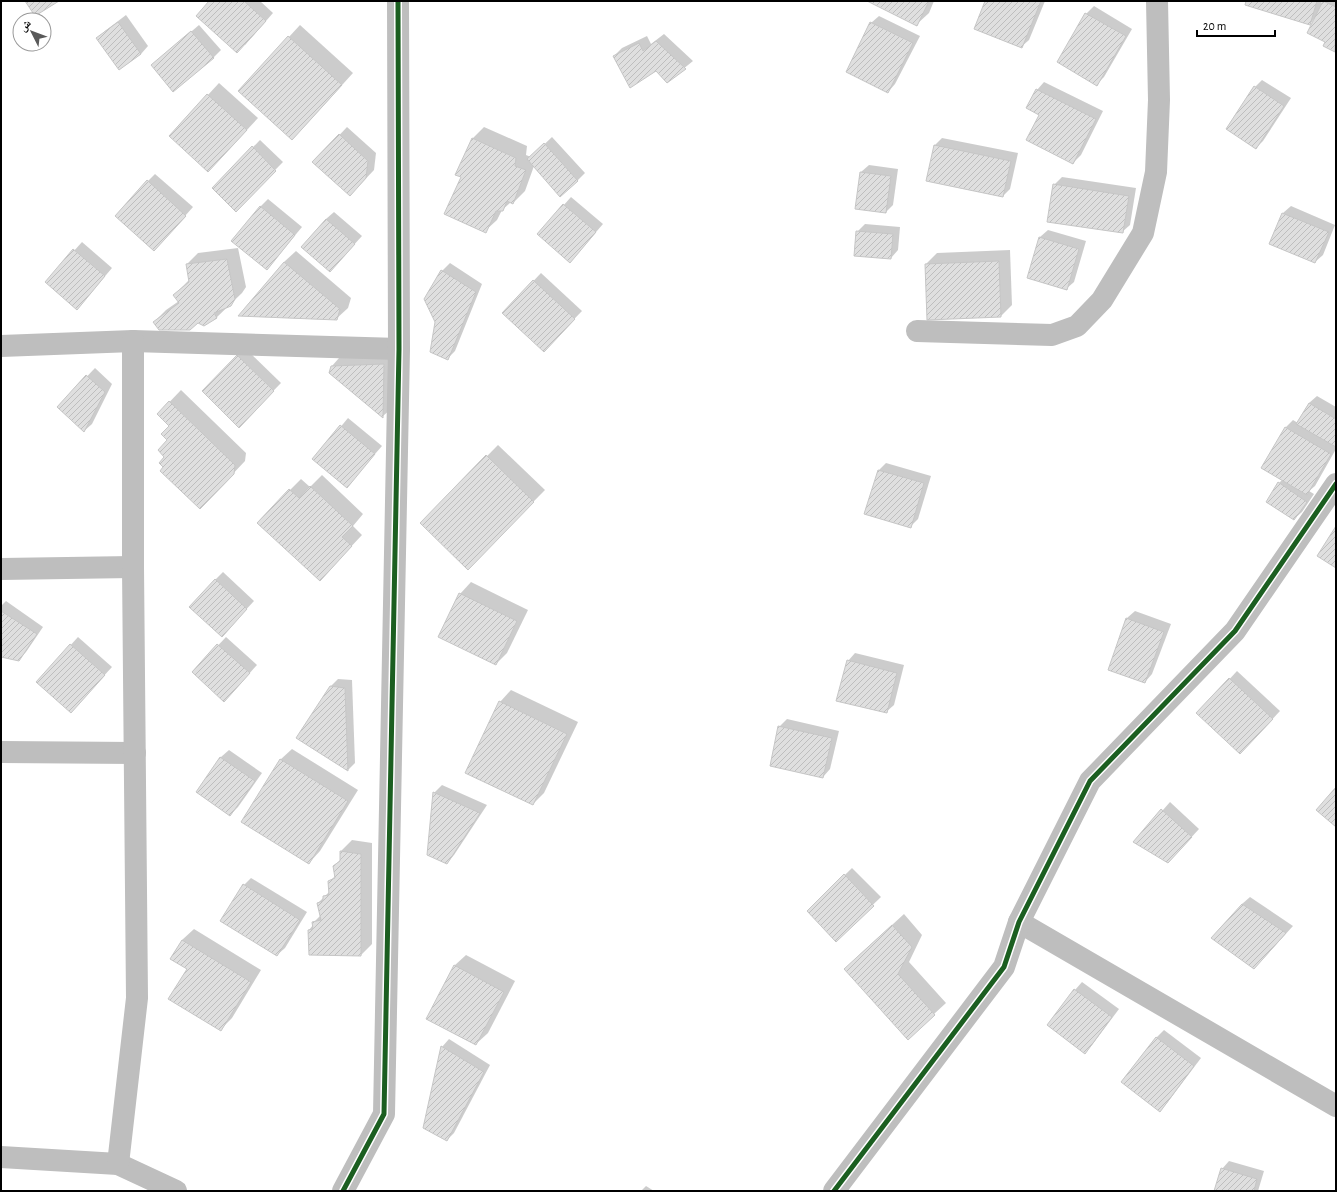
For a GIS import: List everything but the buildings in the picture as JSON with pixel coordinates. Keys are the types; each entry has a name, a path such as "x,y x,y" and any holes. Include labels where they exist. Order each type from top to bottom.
{"street":[{"path":"343,1191 384,1114 399,349 398,1"},
{"path":"917,331 1052,335 1076,326 1102,300 1143,233 1156,172 1159,100 1157,1"},
{"path":"1,346 133,341 399,349"},
{"path":"118,1164 137,998 133,567 133,341"},
{"path":"834,1191 1004,967 1019,922 1090,781 1235,631 1336,484"},
{"path":"1,569 133,567"},
{"path":"1,752 135,753"},
{"path":"1019,922 1336,1106"},
{"path":"1,1157 118,1164 176,1191"}],"cycle path":[{"path":"343,1191 384,1114 399,349 398,1"},
{"path":"834,1191 1004,967 1019,922 1090,781 1235,631 1336,484"}]}
